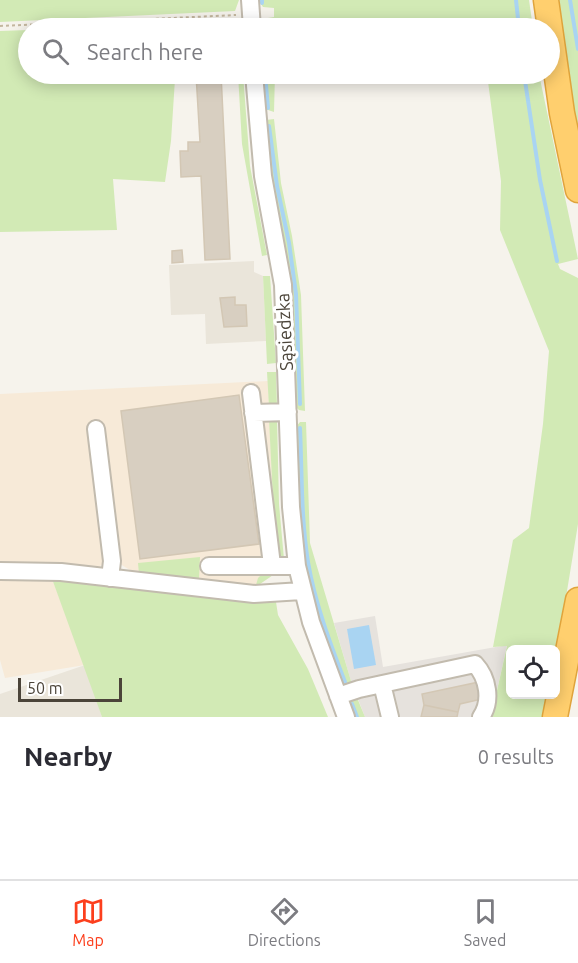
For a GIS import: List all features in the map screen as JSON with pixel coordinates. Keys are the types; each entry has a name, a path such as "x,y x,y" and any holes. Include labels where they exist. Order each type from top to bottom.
{"highway":[{"path":"546,0 549,18"},
{"path":"558,84 578,190"},
{"path":"555,717 578,600"}],"street":[{"name":"Sąsiedzka","path":"255,84 263,176 283,285 291,516 297,566 311,622 346,717"},
{"path":"251,393 272,565"},
{"path":"253,413 288,412"},
{"path":"96,429 112,561 110,578"},
{"path":"209,566 297,566"},
{"path":"0,571 61,572 254,594 302,591"},
{"path":"338,696 475,664 481,670 488,699 481,717"},
{"path":"382,684 390,717"}],"path":[{"path":"167,18 251,14"},
{"path":"0,26 18,25"}],"shaded area":[{"path":"254,261 254,272 263,276 266,341 206,344 205,314 171,315 169,265"},
{"path":"268,381 276,573 257,586 135,573 120,564 104,562 98,569 0,564 0,394"},
{"path":"0,576 51,576 85,665 5,678 0,660"},
{"path":"375,616 383,667 506,645 491,717 365,717 351,681 334,623"},
{"path":"85,665 102,717 0,717 0,694"}],"green space":[{"path":"0,0 239,0 235,11 85,18 18,18 18,21 0,22"},
{"path":"258,0 529,0 532,18 268,18 274,17 274,8 263,7"},
{"path":"557,0 578,0 578,137 568,83"},
{"path":"18,30 18,84 175,84 171,141 165,182 113,179 117,230 0,232 0,31"},
{"path":"239,84 244,84 250,166 267,255 262,256 242,144"},
{"path":"263,84 275,84 274,112 265,109"},
{"path":"488,84 541,84 578,259 558,264 560,269 578,278 578,524 558,645 493,647 513,540 529,528 543,424 549,351 500,230 501,181"},
{"path":"274,119 281,183 301,295 305,411 296,407 288,270 270,168 265,123 266,120"},
{"path":"263,276 270,276 276,363 267,364"},
{"path":"267,372 276,372 277,407 269,407"},
{"path":"277,418 279,504 284,559 276,561 269,419"},
{"path":"300,422 306,422 310,543 351,681 356,683 341,686 313,601 301,549 295,428"},
{"path":"200,557 199,579 256,585 263,573 276,573 257,586 139,574 138,563"},
{"path":"51,576 276,602 278,615 308,669 328,717 102,717"},
{"path":"506,650 506,699 547,699 543,717 491,717"},
{"path":"361,695 358,700 365,717 353,717 348,700"}],"water":[{"path":"369,625 376,665 354,669 347,629"}],"building":[{"path":"197,84 221,84 230,259 205,260 201,176 181,177 180,151 188,151 188,142 200,142"},
{"path":"182,250 183,262 172,263 172,251"},
{"path":"235,297 235,305 246,305 247,326 224,327 220,298"},
{"path":"239,395 259,544 140,559 121,411"},
{"path":"479,682 482,699 460,704 458,712 424,705 422,694"},
{"path":"424,705 458,712 457,717 421,717"}],"waterway":[{"path":"516,0 518,18"},
{"path":"570,0 578,49"},
{"path":"266,84 268,108"},
{"path":"526,84 540,180 557,261"},
{"path":"269,126 296,294 300,404"},
{"path":"300,428 303,512 308,562 319,608 345,682"},
{"path":"352,704 357,717"}]}
